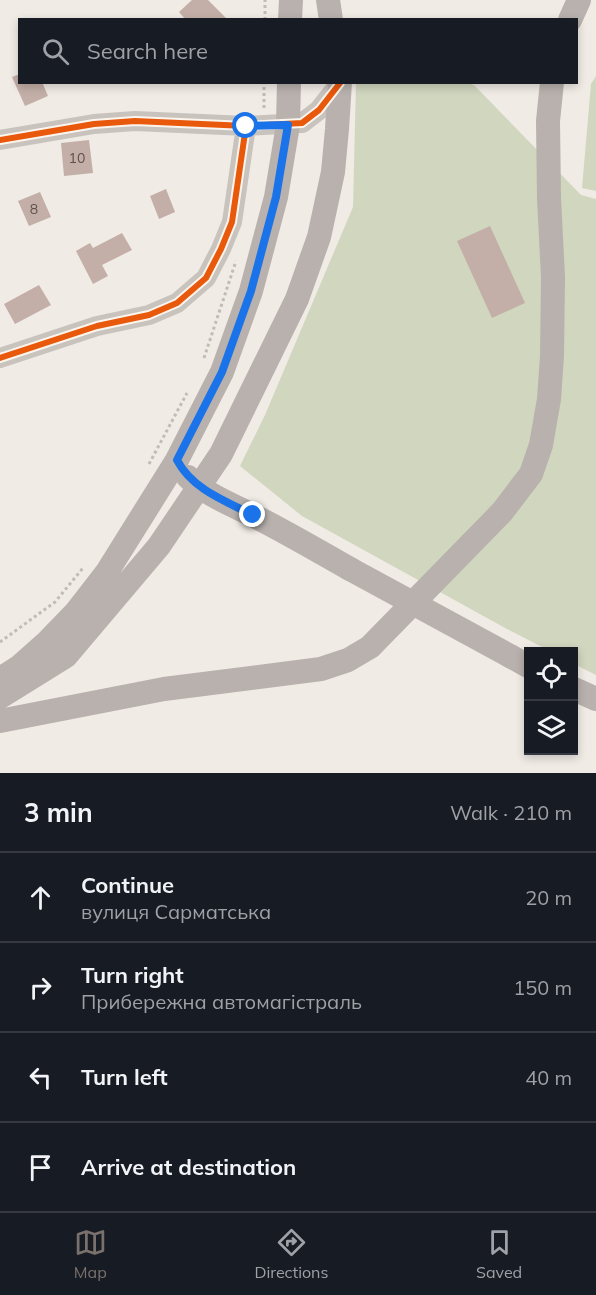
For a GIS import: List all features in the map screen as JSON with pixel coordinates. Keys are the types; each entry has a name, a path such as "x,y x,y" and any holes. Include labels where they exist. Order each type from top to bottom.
{"main road":[{"path":"290,18 291,0"},
{"path":"328,0 332,18"},
{"path":"571,18 579,0"},
{"path":"0,680 46,643 76,612 107,573 177,460 222,372 251,291 276,197 288,125 289,84"},
{"path":"0,697 66,656 159,546 221,454 297,299 316,246 333,172 340,84"},
{"path":"0,721 164,689 321,669 348,660 370,647 502,512 531,474 541,445 549,399 553,277 548,121 552,84"},
{"path":"177,460 191,480 224,501 280,529 519,661"},
{"path":"578,691 596,699"}],"street":[{"path":"0,140 94,123 135,121 246,126 302,123 319,110 339,84"},
{"path":"0,358 97,326 149,315 177,303 206,278 232,222 246,126"}],"path":[{"path":"265,0 265,18"},
{"path":"202,365 237,258"},
{"path":"148,467 191,386"},
{"path":"0,642 55,602 85,565"}],"green space":[{"path":"596,76 596,191 582,188 591,84"},
{"path":"356,84 472,84 475,86 581,195 596,199 596,675 578,666 578,647 542,647 302,516 240,466 265,415 353,207"}],"building":[{"path":"192,0 208,0 226,18 184,18 179,12"},
{"path":"18,75 18,84 43,84 48,96 25,106 12,77"},
{"path":"89,140 93,173 64,176 61,143"},
{"path":"166,189 175,212 159,219 150,196"},
{"path":"40,192 51,217 29,226 18,201"},
{"path":"490,226 525,303 492,318 457,241"},
{"path":"122,233 132,250 102,265 108,276 93,284 76,251 90,243 93,248"},
{"path":"39,285 51,305 15,324 4,304"}],"cycle path":[{"path":"0,140 94,124 135,121 246,126 302,123 319,110 339,84"},
{"path":"0,358 97,326 149,315 177,303 206,278 232,222 246,126"}],"route":[{"path":"246,126 288,125 276,197 251,291 222,372 177,460 191,480 224,501 253,515"}]}
